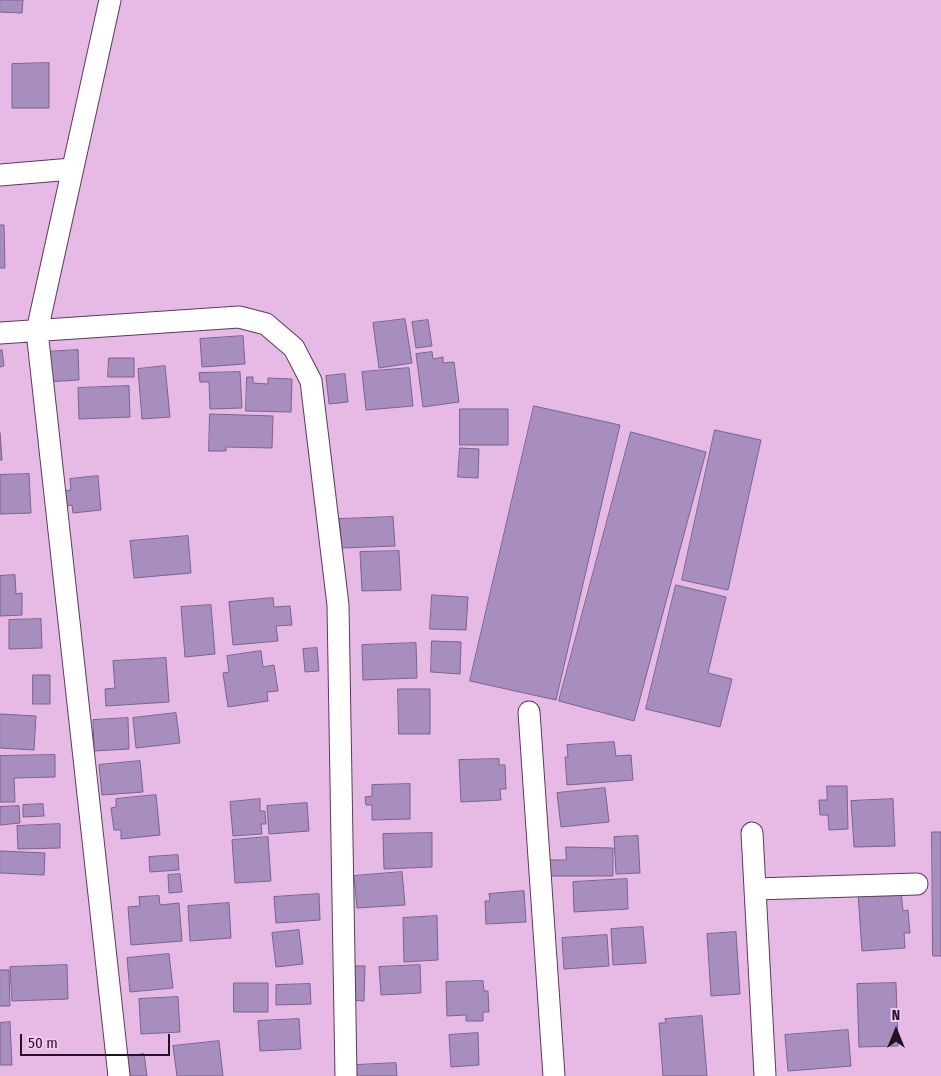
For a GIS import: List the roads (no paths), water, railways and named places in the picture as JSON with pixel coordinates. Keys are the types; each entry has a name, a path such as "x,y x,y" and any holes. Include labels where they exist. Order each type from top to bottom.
{"street":[{"path":"110,0 37,331 119,1076"},
{"path":"0,175 72,169"},
{"path":"0,333 239,317 266,324 294,348 311,381 338,605 346,1076"},
{"path":"529,712 554,1076"},
{"path":"752,833 765,1076"},
{"path":"755,889 917,884"}]}
